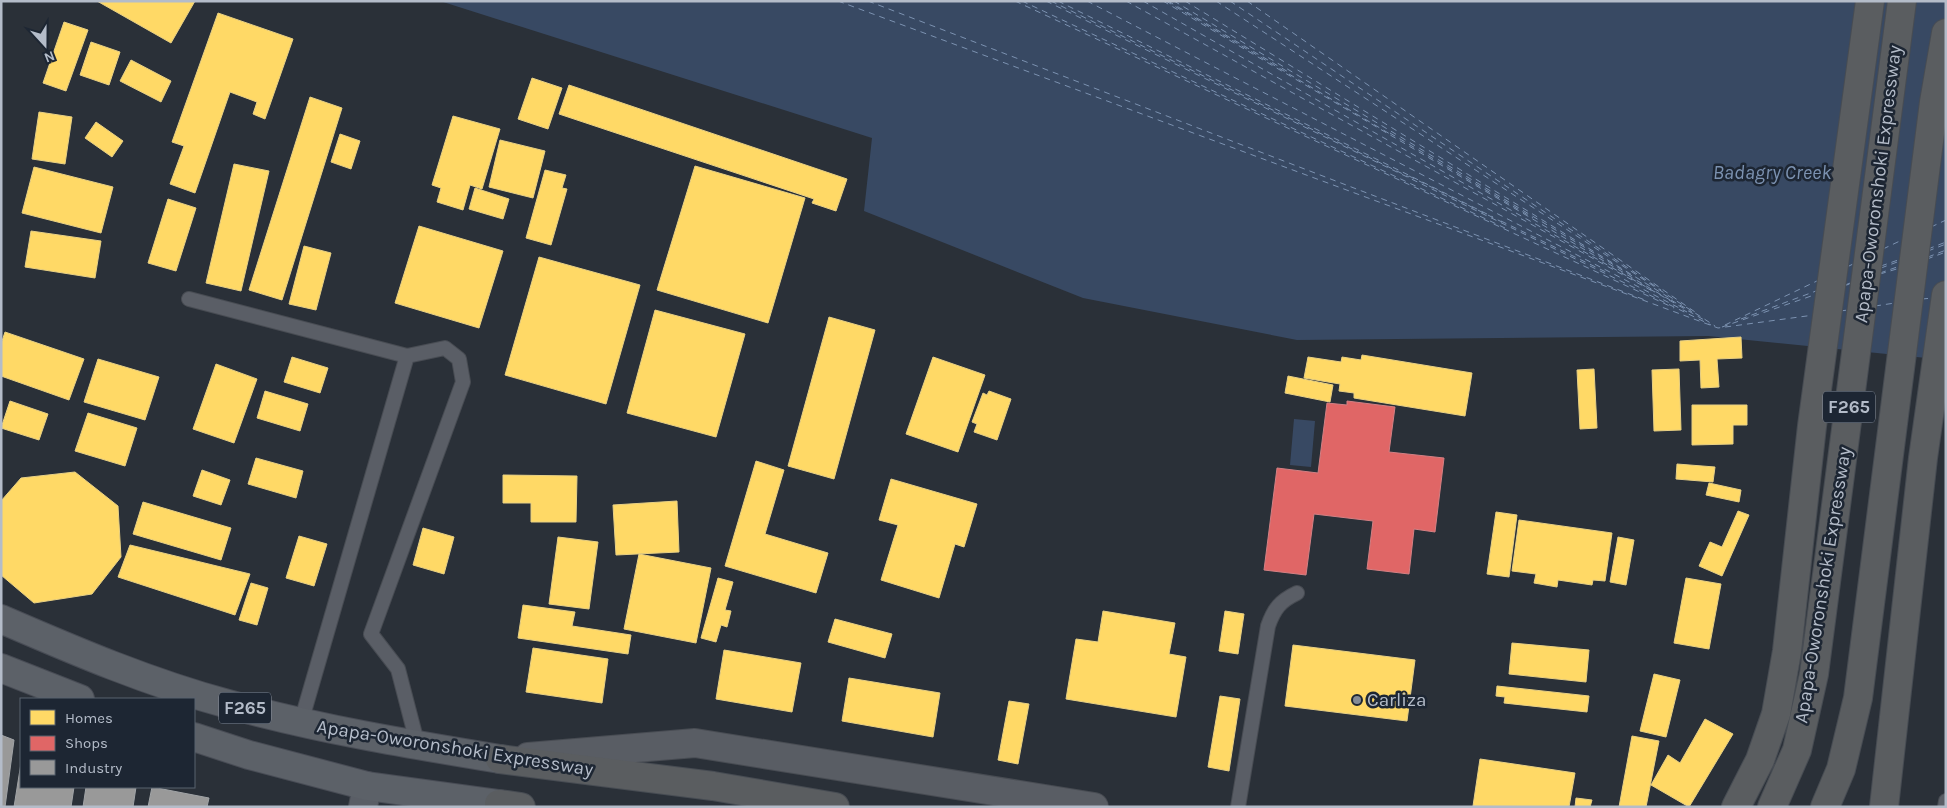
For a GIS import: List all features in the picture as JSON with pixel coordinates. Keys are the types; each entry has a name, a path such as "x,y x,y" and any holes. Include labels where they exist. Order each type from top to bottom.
{"highway":[{"path":"1736,807 1760,760 1776,714 1787,652 1812,426 1870,1"},
{"name":"Apapa-Oworonshoki Expressway","path":"1772,807 1797,750 1814,674 1902,1"},
{"name":"F265","path":"1825,807 1841,769 1858,698 1934,102 1946,33"},
{"path":"1884,807 1923,458 1946,295"},
{"name":"Apapa-Oworonshoki Expressway","path":"500,759 713,786 835,807"}],"main road":[{"name":"Apapa-Oworonshoki Expressway","path":"1,619 98,661 228,704 351,734 500,759"},
{"path":"1,668 77,698"},
{"name":"F265","path":"195,738 249,755 365,796 509,806"},
{"path":"500,759 695,743 1094,807"}],"lane":[{"path":"189,299 407,356 445,348 459,359 463,382 371,634 398,669 418,746"},
{"path":"301,722 407,356"},
{"path":"1238,807 1268,626 1277,606 1284,599 1297,593"},
{"path":"1945,807 1946,801"}],"water":[{"name":"Badagry Creek","path":"440,1 1946,1 1946,360 1708,336 1297,340 1083,298 864,211 872,138"},
{"path":"1294,419 1315,421 1311,467 1290,465"}],"building: Homes":[{"path":"97,1 195,1 171,43"},
{"path":"218,13 293,39 265,119 253,114 257,102 230,92 195,193 170,184 184,146 172,142"},
{"path":"64,22 88,30 66,91 43,83"},
{"path":"91,42 120,52 109,85 80,75"},
{"path":"131,60 171,81 161,102 120,81"},
{"path":"532,78 562,88 548,129 518,119"},
{"path":"569,85 847,179 836,211 812,203 814,199 559,114"},
{"path":"310,97 342,108 282,300 249,290"},
{"path":"39,112 72,117 65,164 32,159"},
{"path":"453,116 500,129 482,189 470,185 463,210 437,202 441,188 432,185"},
{"path":"96,122 123,141 112,157 85,138"},
{"path":"340,134 360,141 351,169 331,162"},
{"path":"500,140 545,151 533,198 489,187"},
{"path":"234,164 269,171 241,291 206,283"},
{"path":"695,166 805,198 768,323 657,290"},
{"path":"34,167 113,187 101,233 22,213"},
{"path":"545,170 566,175 562,188 567,189 551,245 526,238"},
{"path":"475,188 509,199 503,219 469,209"},
{"path":"168,199 196,208 176,271 148,263"},
{"path":"419,226 503,251 479,328 395,303"},
{"path":"31,231 101,241 95,278 25,267"},
{"path":"304,246 331,253 316,310 289,304"},
{"path":"539,257 640,285 606,404 505,375"},
{"path":"655,310 745,334 716,437 627,413"},
{"path":"829,317 875,330 834,479 788,466"},
{"path":"5,332 84,359 69,400 1,376 1,344"},
{"path":"1741,337 1742,358 1717,359 1719,387 1701,388 1700,360 1680,361 1680,341"},
{"path":"1362,355 1472,373 1465,416 1354,398 1354,393 1339,391 1340,384 1304,378 1308,357 1341,362 1342,357 1361,360"},
{"path":"292,357 328,368 320,393 284,382"},
{"path":"933,357 985,375 958,452 906,434"},
{"path":"98,359 159,377 145,420 84,402"},
{"path":"216,364 257,379 234,443 193,429"},
{"path":"1594,369 1597,428 1580,429 1577,370"},
{"path":"1679,369 1681,430 1654,431 1652,370"},
{"path":"1288,376 1333,385 1330,402 1285,393"},
{"path":"265,391 308,404 300,431 257,418"},
{"path":"989,391 1011,399 997,440 974,432 977,424 972,422 983,393 987,395"},
{"path":"10,401 48,414 39,440 1,428"},
{"path":"1692,405 1747,405 1747,425 1733,425 1733,444 1692,445"},
{"path":"88,413 137,428 125,466 75,451"},
{"path":"256,458 303,471 296,498 248,484"},
{"path":"756,461 784,470 765,534 828,553 816,593 725,566"},
{"path":"1677,464 1715,467 1713,482 1676,479"},
{"path":"202,470 230,480 221,505 193,496"},
{"path":"75,472 118,506 121,557 92,594 34,603 1,575 1,501 21,478"},
{"path":"503,475 577,476 576,522 531,522 531,503 503,503"},
{"path":"891,479 977,504 964,547 955,544 939,598 881,580 898,525 879,520"},
{"path":"1709,483 1741,490 1739,502 1706,495"},
{"path":"677,501 679,552 616,555 613,505"},
{"path":"143,502 231,528 221,560 133,534"},
{"path":"1738,511 1749,515 1722,576 1699,566 1710,542 1722,547"},
{"path":"1496,512 1517,515 1509,577 1487,574"},
{"path":"1519,520 1612,533 1605,581 1593,580 1592,585 1558,580 1557,587 1534,583 1536,574 1512,571"},
{"path":"423,528 454,537 444,574 413,565"},
{"path":"299,536 327,544 314,586 286,578"},
{"path":"558,537 598,542 589,609 549,604"},
{"path":"1618,537 1634,540 1626,585 1610,582"},
{"path":"130,545 250,574 235,615 118,577"},
{"path":"639,554 711,568 696,643 624,629"},
{"path":"718,578 733,582 725,610 731,611 727,627 721,625 716,642 701,638"},
{"path":"1686,578 1721,584 1709,649 1674,643"},
{"path":"251,583 268,588 257,625 239,620"},
{"path":"523,605 575,612 572,626 631,635 628,654 518,638"},
{"path":"1103,611 1175,623 1169,654 1186,657 1176,717 1066,699 1076,639 1098,642"},
{"path":"1225,611 1244,614 1238,654 1219,651"},
{"path":"835,619 892,634 885,658 828,642"},
{"path":"1512,643 1589,650 1586,682 1509,674"},
{"path":"1293,645 1415,660 1407,721 1285,706"},
{"path":"533,648 608,659 602,703 526,692"},
{"path":"724,650 801,663 792,712 716,699"},
{"path":"1654,674 1680,680 1666,737 1640,731"},
{"path":"849,678 940,693 933,737 842,721"},
{"path":"1497,686 1589,696 1587,712 1504,703 1505,697 1496,696"},
{"path":"1220,696 1240,699 1229,771 1208,767"},
{"path":"1009,701 1029,704 1018,764 998,760"},
{"path":"1705,719 1733,734 1689,807 1651,785 1668,755 1680,763"},
{"path":"1632,736 1659,741 1646,807 1619,807"},
{"path":"1480,759 1575,773 1569,807 1473,806"},
{"path":"1576,798 1592,800 1590,807 1575,807"}],"building: Shops":[{"path":"1347,401 1395,407 1389,452 1444,458 1435,532 1414,529 1409,574 1367,569 1373,521 1314,514 1306,575 1264,570 1277,468 1318,473 1327,403 1347,405"}],"building: Industry":[{"path":"1,735 14,740 5,807 1,807"},
{"path":"20,769 20,788 74,788 71,807 14,807"},
{"path":"86,788 136,788 133,807 83,807"},
{"path":"152,788 209,798 207,807 148,807"}],"ferry route":[{"path":"838,1 1718,328 1814,315"},
{"path":"868,1 1645,300"},
{"path":"1015,1 1674,308"},
{"path":"1022,1 1505,228"},
{"path":"1046,1 1711,325"},
{"path":"1051,1 1409,177"},
{"path":"1058,1 1493,217"},
{"path":"1087,1 1687,312"},
{"path":"1126,1 1654,292"},
{"path":"1143,1 1706,321"},
{"path":"1163,1 1670,300"},
{"path":"1166,1 1390,134"},
{"path":"1168,1 1290,73"},
{"path":"1174,1 1634,277"},
{"path":"1185,1 1673,300"},
{"path":"1216,1 1715,326"},
{"path":"1230,1 1661,290"},
{"path":"1247,1 1695,312"},
{"path":"1390,133 1533,218"},
{"path":"1409,176 1502,222"},
{"path":"1931,227 1946,220"},
{"path":"1501,221 1608,273"},
{"path":"1883,249 1902,240"},
{"path":"1928,249 1946,242"},
{"path":"1928,251 1946,244"},
{"path":"1928,257 1946,250"},
{"path":"1927,259 1946,252"},
{"path":"1881,266 1901,259"},
{"path":"1881,268 1900,261"},
{"path":"1847,267 1855,263"},
{"path":"1880,273 1900,266"},
{"path":"1880,274 1900,268"},
{"path":"1725,325 1819,280"},
{"path":"1845,285 1853,282"},
{"path":"1844,286 1852,283"},
{"path":"1741,319 1816,291"},
{"path":"1722,327 1817,294"},
{"path":"1922,299 1933,298"},
{"path":"1671,300 1681,306"},
{"path":"1875,306 1895,303"},
{"path":"1680,305 1692,312"},
{"path":"1840,311 1848,310"}],"place":[{"name":"Carliza","path":"1357,700"}]}
